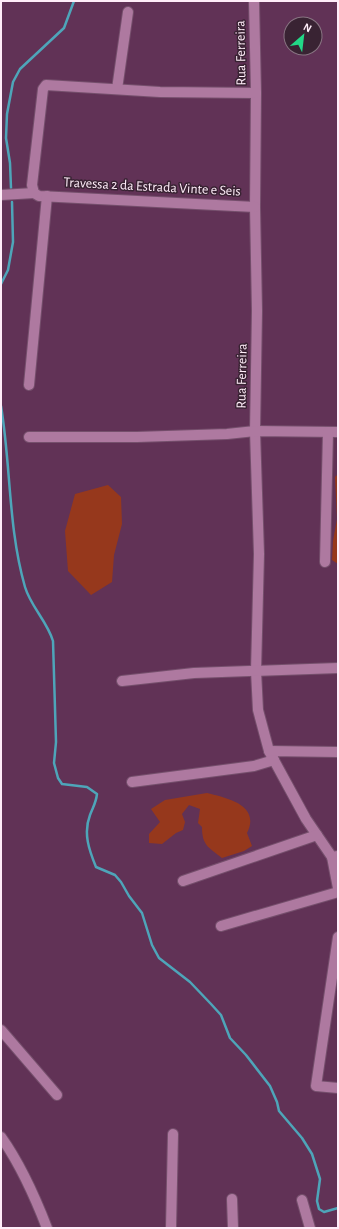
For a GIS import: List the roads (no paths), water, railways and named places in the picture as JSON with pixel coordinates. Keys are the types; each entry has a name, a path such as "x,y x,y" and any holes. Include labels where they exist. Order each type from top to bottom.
{"street":[{"name":"Rua Ferreira","path":"254,1 256,93 255,207 258,554 256,671 258,710 272,755 306,819 335,857"},
{"path":"117,89 128,12"},
{"path":"34,193 32,185 43,89 46,85 160,92 256,93"},
{"name":"Travessa 2 da Estrada Vinte e Seis","path":"1,195 34,193 39,196 255,207"},
{"path":"29,385 47,196"},
{"path":"29,437 137,437 256,431 333,432 325,562"},
{"path":"122,680 194,673 338,668"},
{"path":"132,782 254,766 272,755 338,752"},
{"path":"183,881 317,835"},
{"path":"335,857 338,888"},
{"path":"221,926 338,892"},
{"path":"338,937 316,1086 338,1088"},
{"path":"1,1030 57,1095"},
{"path":"171,1228 173,1134"},
{"path":"1,1137 35,1197 47,1228"},
{"path":"232,1199 233,1228"},
{"path":"302,1200 310,1228"}],"waterway":[{"path":"11,188 10,163 6,138 7,114 13,82 20,69 64,28 74,1"},
{"path":"1,284 8,270 13,242 12,202"},
{"path":"1,406 7,451 15,542 19,565 25,587 31,601 47,627 53,641 56,742 54,763 58,778 62,784 87,787 97,794 87,828 89,848 96,867 115,875 121,882 129,896 142,913 152,945 159,958 190,982 221,1015 230,1038 246,1055 270,1086 279,1111 302,1138 312,1154 320,1179 317,1201 319,1209 324,1212 338,1208"}]}
